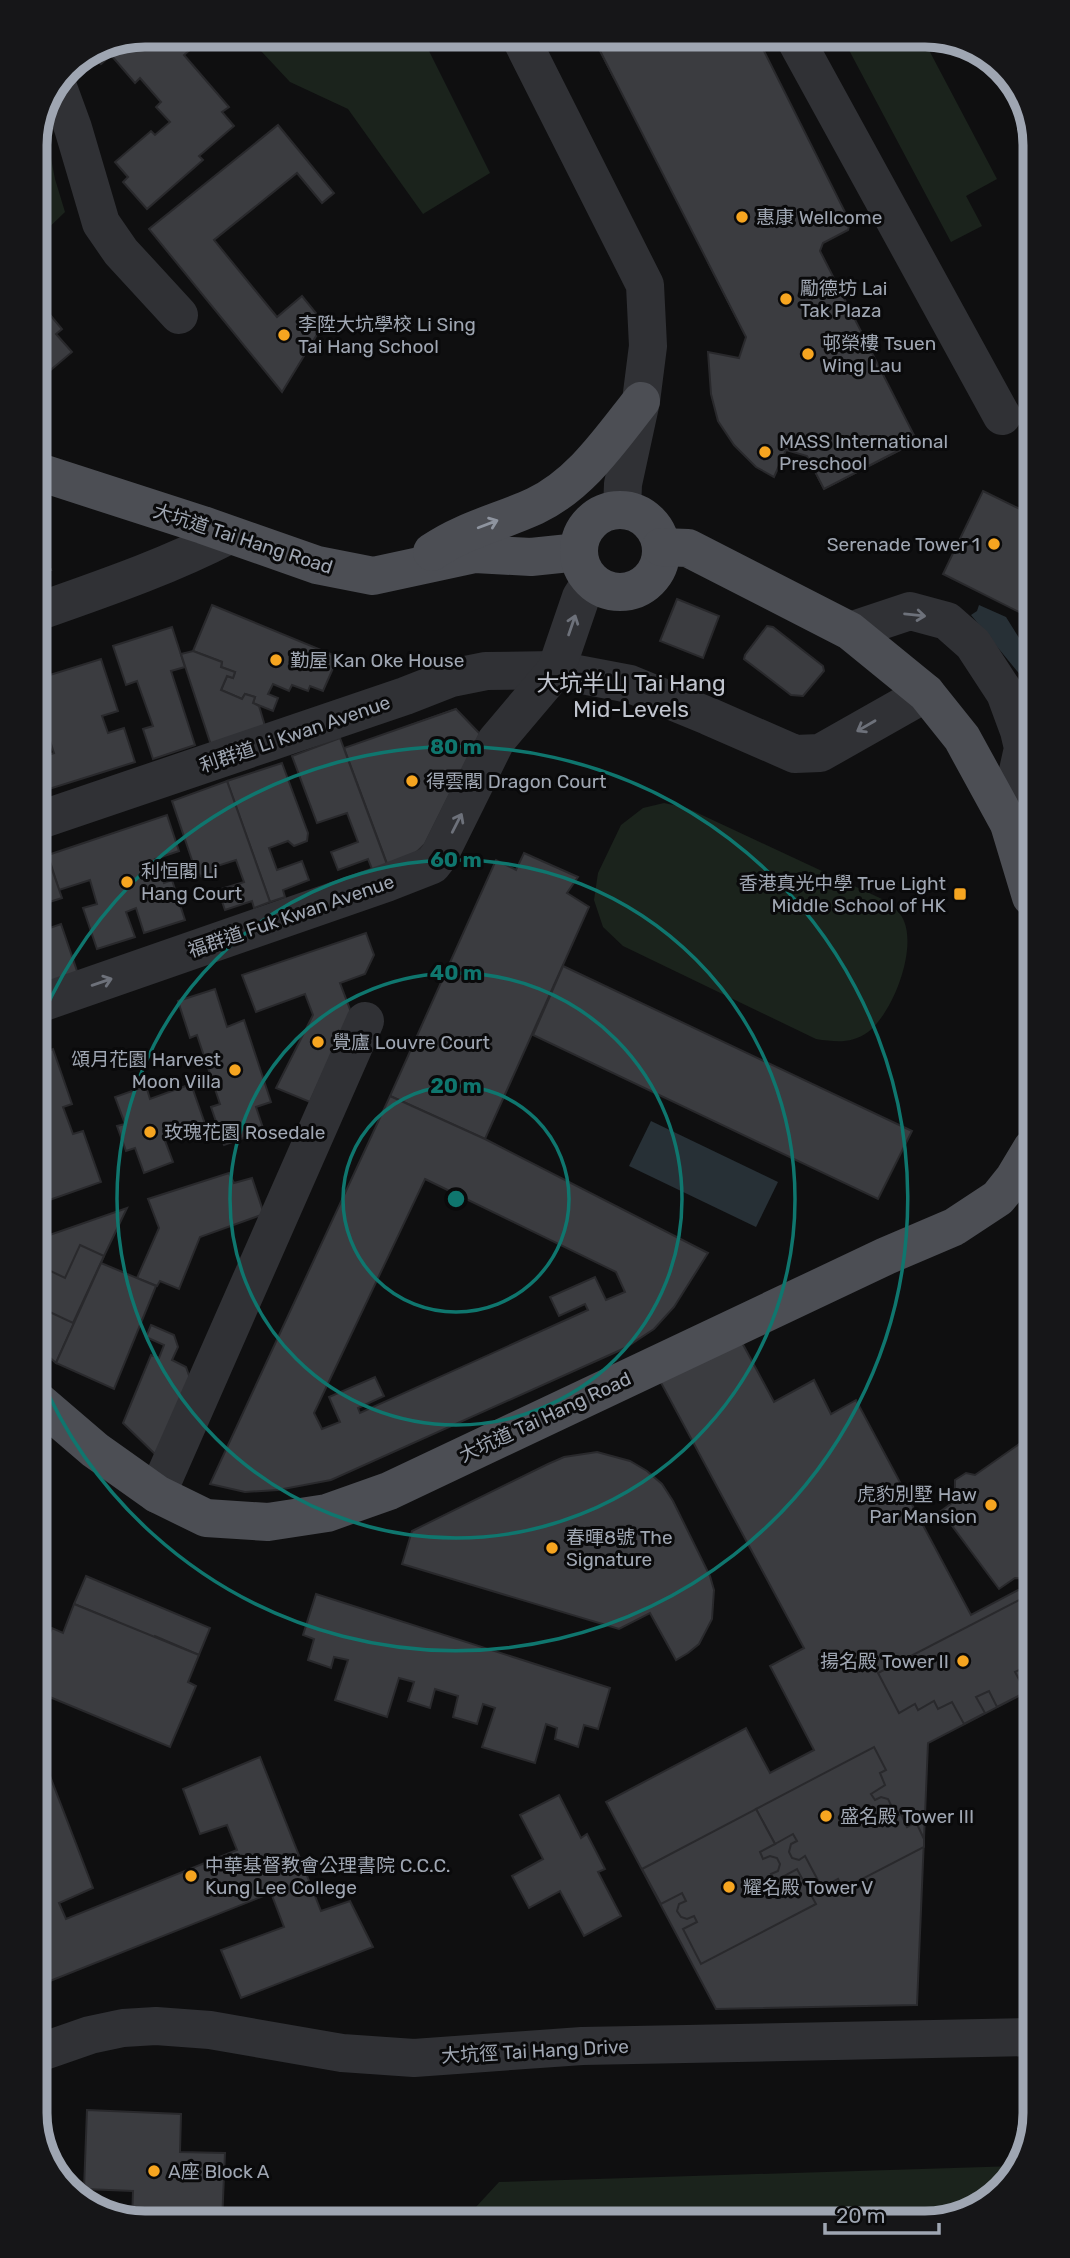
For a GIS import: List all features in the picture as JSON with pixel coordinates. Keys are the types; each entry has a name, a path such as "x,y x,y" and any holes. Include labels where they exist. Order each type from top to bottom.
{"main road":[{"path":"407,569 452,538 537,505 586,470 641,401"},
{"name":"大坑道 Tai Hang Road","path":"47,475 317,565 373,576 475,554 531,557 585,567 608,590 628,592 646,583 658,567 661,547"},
{"path":"585,567 578,544 586,526 602,513 622,510 641,515 655,528 661,547 688,548 850,631 926,693 962,738 1009,824 1023,870"},
{"name":"大坑道 Tai Hang Road","path":"47,1409 96,1451 157,1494 206,1518 268,1522 327,1513 388,1490 886,1256 954,1227 998,1198 1023,1163"}],"street":[{"path":"525,47 645,285 648,346 641,401 623,484 622,510"},
{"path":"800,47 1002,416"},
{"path":"61,95 101,223 121,252 179,315"},
{"path":"47,608 139,576 229,535"},
{"name":"福群道 Fuk Kwan Avenue","path":"47,1001 432,865 445,846 496,741 556,670 581,597 585,567"},
{"path":"850,631 910,611 947,621 973,644 1005,693 1023,748 1009,824"},
{"name":"利群道 Li Kwan Avenue","path":"47,818 451,678 486,671 556,670 630,684 794,754 820,753 926,693"},
{"path":"157,1494 365,1021"},
{"name":"大坑徑 Tai Hang Drive","path":"47,2050 90,2035 123,2028 156,2026 210,2030 342,2053 414,2058 582,2046 1023,2037"}],"shaded area":[{"path":"257,47 427,47 490,173 423,214 348,109 290,82"},
{"path":"847,47 927,47 997,179 966,196 982,226 951,242"},
{"path":"47,138 55,179 65,212 47,229"},
{"path":"979,605 1006,617 1023,644 1023,678 971,615 977,611"},
{"path":"664,803 687,808 882,899 898,912 906,929 907,945 901,978 886,1010 868,1032 856,1039 843,1041 816,1039 623,946 603,927 594,900 598,873 621,825 643,808"},
{"path":"651,1121 778,1182 756,1227 629,1166"},
{"path":"1006,2166 990,2187 974,2198 944,2209 925,2211 472,2211 499,2182"}],"building":[{"path":"191,47 184,55 229,107 222,112 234,126 199,156 203,160 147,209 123,182 128,177 115,162 151,131 155,135 170,122 156,107 161,102 140,78 135,83 111,55 101,64 97,60 126,49"},
{"name":"邨榮樓 Tsuen Wing Lau","path":"598,47 750,47 839,221 802,241 908,446 824,489 708,262 742,245 647,60 614,78"},
{"name":"邨榮樓 Tsuen Wing Lau","path":"598,47 762,47 850,222 848,230 823,243 820,251 917,441 824,489 807,456 786,450 774,477 756,467 734,445 718,421 711,394 708,352 739,358 746,337"},
{"name":"李陞大坑學校 Li Sing Tai Hang School","path":"278,125 334,193 322,203 297,173 214,240 277,317 302,296 324,323 282,392 149,229"},
{"path":"47,311 62,329 56,334 72,352 47,373"},
{"name":"Serenade Tower 1","path":"983,491 1023,511 1023,614 943,574"},
{"path":"677,599 719,616 703,658 660,641"},
{"name":"勤屋 Kan Oke House","path":"212,605 338,657 323,691 310,686 308,691 292,685 289,691 273,684 268,694 278,698 273,711 253,703 255,697 245,694 242,699 221,690 227,676 233,678 235,672 221,667 222,662 193,651"},
{"path":"767,626 773,627 823,666 824,671 803,696 791,695 744,659"},
{"path":"172,627 185,667 171,671 195,745 153,759 143,729 153,726 137,681 126,685 113,646"},
{"path":"193,651 222,662 221,667 235,672 233,678 227,676 221,690 242,699 245,694 255,697 253,703 259,706 265,726 211,745 181,654"},
{"path":"101,659 118,711 102,716 108,733 124,728 135,762 49,789 47,755 54,753 47,735 47,676"},
{"name":"得雲閣 Dragon Court","path":"456,709 471,753 467,765 458,765 437,805 441,812 425,844 393,855 372,799 387,794 385,788 364,775 388,733 407,743 413,741 408,726"},
{"name":"得雲閣 Dragon Court","path":"456,709 480,734 425,844 407,861 389,869 344,748"},
{"path":"340,738 389,870 372,869 368,859 338,870 331,852 358,842 347,813 317,823 292,756"},
{"path":"282,763 308,833 307,841 294,846 288,841 269,848 277,870 302,861 309,880 283,890 285,897 270,902 227,781"},
{"path":"227,781 270,902 254,908 252,901 225,910 218,890 244,882 236,860 217,866 215,874 203,878 196,872 172,801"},
{"name":"利恒閣 Li Hang Court","path":"167,815 179,851 155,859 164,883 172,880 185,920 144,933 136,908 126,912 135,937 97,949 83,908 97,904 90,880 59,890 48,855"},
{"path":"524,853 578,877 567,893 589,907 485,1139 390,1096 496,860 516,870"},
{"path":"47,855 62,898 47,903"},
{"path":"61,924 78,974 47,985 47,929"},
{"name":"覺廬 Louvre Court","path":"366,933 374,955 365,974 340,983 351,1012 310,1102 276,1088 313,1015 305,994 256,1012 242,975"},
{"path":"563,966 912,1131 878,1199 533,1035"},
{"name":"頌月花園 Harvest Moon Villa","path":"215,989 227,1027 244,1020 271,1102 256,1107 264,1131 224,1145 211,1107 220,1104 197,1035 190,1038 178,1001"},
{"path":"53,1049 72,1104 63,1107 73,1134 83,1131 101,1182 47,1201 47,1051"},
{"name":"玫瑰花園 Rosedale","path":"191,1084 205,1124 164,1138 173,1162 144,1173 135,1148 126,1151 117,1126 125,1124 115,1097 146,1086 150,1099"},
{"path":"390,1096 485,1139 708,1253 674,1307 654,1329 625,1348 331,1480 278,1490 245,1492 210,1484","holes":["425,1179 616,1272 625,1292 606,1300 595,1277 550,1297 559,1316 585,1304 588,1310 360,1413 358,1408 384,1396 375,1377 329,1397 340,1422 322,1429 314,1413"]},
{"path":"229,1173 234,1183 252,1178 264,1214 200,1237 179,1289 160,1281 157,1286 137,1278 159,1228 148,1199"},
{"path":"127,1208 56,1363 47,1355 47,1236"},
{"path":"80,1245 104,1256 73,1323 47,1311 47,1269 65,1278"},
{"path":"101,1263 156,1286 114,1389 56,1363"},
{"path":"151,1325 174,1335 178,1347 172,1360 186,1367 192,1384 155,1454 123,1423 151,1355 159,1358 164,1345 146,1337"},
{"path":"739,1337 774,1402 814,1380 831,1414 856,1400 971,1615 1018,1590 1023,1591 1023,1694 928,1743 917,2005 716,2009 606,1802 746,1728 770,1773 814,1750 770,1666 804,1648 659,1379"},
{"name":"虎豹別墅 Haw Par Mansion","path":"1023,1441 1023,1579 1015,1578 999,1589 941,1511 956,1500 951,1492 955,1489 955,1480 966,1473 975,1475"},
{"name":"春暉8號 The Signature","path":"597,1452 630,1461 662,1484 710,1576 714,1590 712,1619 699,1644 676,1660 650,1613 619,1629 402,1564 412,1531 564,1457"},
{"path":"86,1576 210,1628 199,1655 155,1636 147,1655 137,1650 135,1656 116,1648 119,1642 109,1638 116,1621 74,1604"},
{"path":"316,1594 610,1688 598,1729 584,1725 578,1747 555,1739 557,1728 546,1724 535,1763 482,1747 495,1708 483,1704 477,1724 453,1717 458,1696 435,1689 430,1708 408,1701 414,1682 399,1678 387,1717 335,1700 348,1660 334,1657 331,1668 308,1660 314,1639 303,1635"},
{"name":"揚名殿 Tower II","path":"1023,1598 1023,1668 1015,1672 1023,1687 1023,1694 997,1707 989,1691 976,1697 985,1713 964,1724 952,1702 938,1709 934,1701 918,1710 915,1704 899,1713 878,1673"},
{"path":"74,1604 199,1655 188,1682 196,1686 170,1747 47,1696 47,1641 52,1628 63,1633"},
{"name":"盛名殿 Tower III","path":"874,1747 886,1770 880,1773 885,1785 871,1794 875,1800 881,1797 888,1799 892,1819 901,1814 907,1827 916,1822 924,1839 924,1847 843,1889 838,1879 822,1888 805,1856 799,1860 792,1858 789,1852 791,1844 797,1841 793,1834 775,1844 756,1809"},
{"path":"260,1757 321,1911 350,1901 373,1947 241,1998 221,1950 284,1927 271,1893 47,1982 47,1768 93,1888 59,1903 66,1919 237,1850 227,1825 200,1834 183,1789"},
{"path":"559,1795 581,1838 587,1834 605,1869 598,1872 621,1916 584,1936 560,1891 529,1908 512,1876 543,1859 520,1815"},
{"name":"耀名殿 Tower V","path":"756,1809 775,1844 760,1852 763,1859 770,1856 777,1858 780,1864 778,1871 771,1874 775,1881 797,1869 816,1904 701,1964 683,1929 697,1922 694,1916 687,1919 681,1917 677,1911 679,1904 686,1901 682,1893 661,1904 642,1869"},
{"name":"A座 Block A","path":"87,2110 181,2114 180,2152 225,2153 222,2211 138,2211 132,2210 133,2191 84,2189"}],"place":[{"name":"惠康 Wellcome","path":"742,217"},
{"name":"勵德坊 Lai Tak Plaza","path":"786,299"},
{"name":"李陞大坑學校 Li Sing Tai Hang School","path":"284,335"},
{"name":"邨榮樓 Tsuen Wing Lau","path":"808,354"},
{"name":"MASS International Preschool","path":"765,452"},
{"name":"Serenade Tower 1","path":"994,544"},
{"name":"勤屋 Kan Oke House","path":"276,660"},
{"name":"得雲閣 Dragon Court","path":"412,781"},
{"name":"利恒閣 Li Hang Court","path":"127,882"},
{"name":"香港真光中學 True Light Middle School of HK","path":"960,894"},
{"name":"覺廬 Louvre Court","path":"318,1042"},
{"name":"頌月花園 Harvest Moon Villa","path":"235,1070"},
{"name":"玫瑰花園 Rosedale","path":"150,1132"},
{"name":"虎豹別墅 Haw Par Mansion","path":"991,1505"},
{"name":"春暉8號 The Signature","path":"552,1548"},
{"name":"揚名殿 Tower II","path":"963,1661"},
{"name":"盛名殿 Tower III","path":"826,1816"},
{"name":"中華基督教會公理書院 C.C.C. Kung Lee College","path":"191,1876"},
{"name":"耀名殿 Tower V","path":"729,1887"},
{"name":"A座 Block A","path":"154,2171"}],"district":[{"name":"大坑半山 Tai Hang Mid-Levels","path":"631,696"}]}
